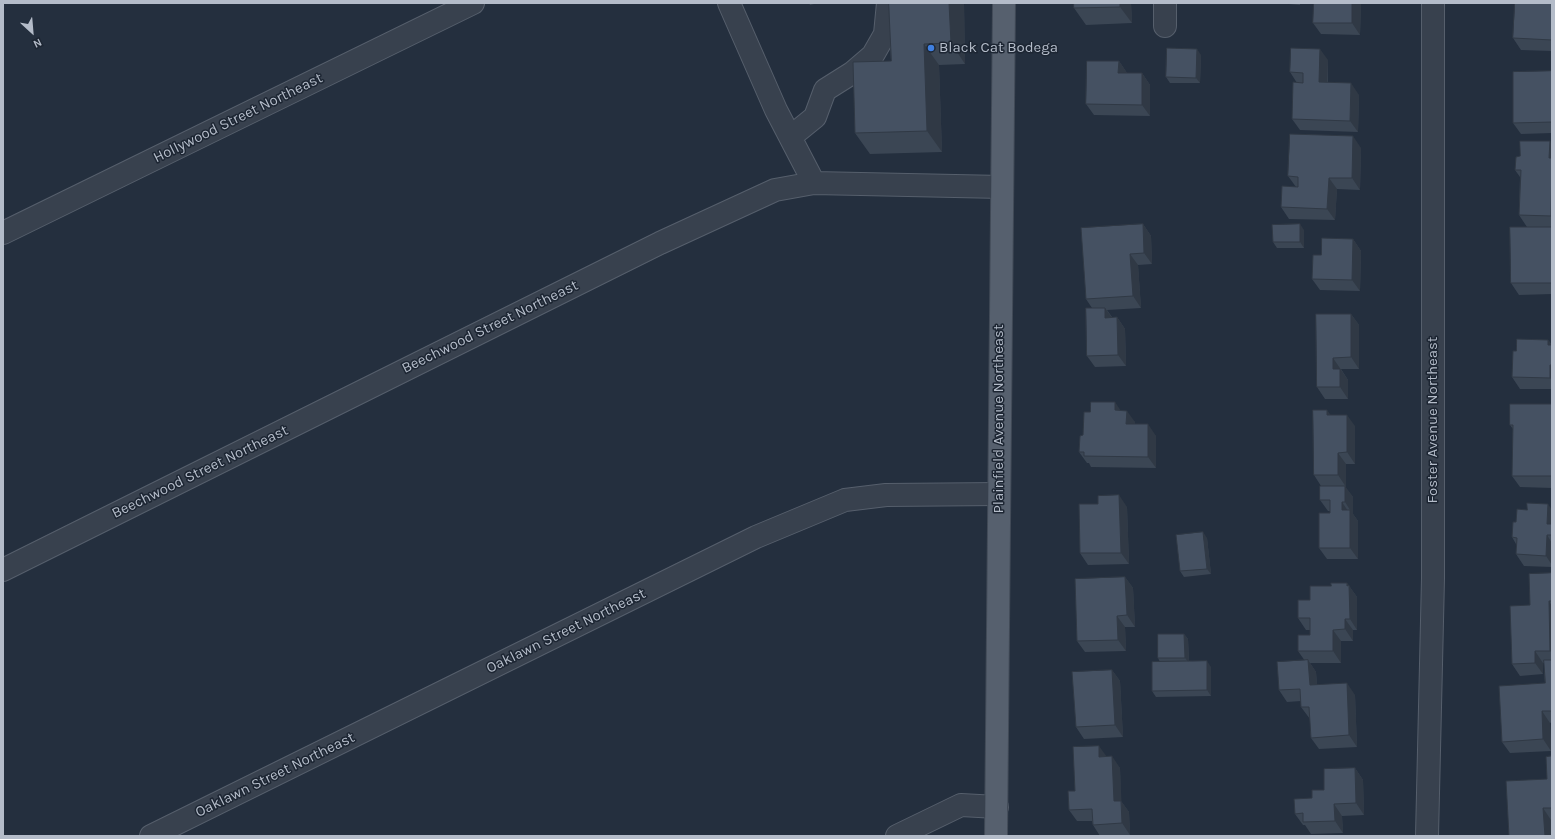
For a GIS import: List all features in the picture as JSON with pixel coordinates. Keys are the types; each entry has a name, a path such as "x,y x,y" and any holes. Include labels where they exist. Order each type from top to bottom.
{"main road":[{"name":"Plainfield Avenue Northeast","path":"996,836 1004,3"}],"street":[{"name":"Hollywood Street Northeast","path":"3,233 473,3"},
{"path":"729,3 776,110 814,183"},
{"path":"790,136 815,117 825,90 852,73 873,55 885,34 888,3"},
{"path":"1165,3 1165,26"},
{"name":"Foster Avenue Northeast","path":"1427,836 1433,578 1433,3"},
{"name":"Beechwood Street Northeast","path":"3,570 660,243 775,190 814,183 1002,186"},
{"name":"Oaklawn Street Northeast","path":"151,836 756,537 845,500 886,495 999,494"},
{"path":"897,836 961,805 996,808"}],"building":[{"path":"889,3 949,3 951,43 924,44 927,131 855,133 853,62 891,61"},
{"path":"1074,3 1120,3 1120,7 1074,8"},
{"path":"1314,3 1352,3 1352,23 1313,23"},
{"path":"1515,3 1552,3 1552,40 1513,38"},
{"path":"1167,48 1197,49 1196,78 1166,77"},
{"path":"1291,48 1320,49 1319,82 1351,83 1350,121 1292,119 1293,82 1303,83 1303,73 1290,72"},
{"path":"1087,61 1119,61 1118,73 1142,73 1142,105 1086,104"},
{"path":"1552,71 1552,122 1513,123 1513,72"},
{"path":"1290,134 1353,136 1352,178 1329,178 1327,209 1281,207 1282,186 1298,187 1298,177 1288,176"},
{"path":"1520,141 1550,141 1549,158 1552,158 1551,216 1519,215 1521,170 1515,170 1516,157 1520,156"},
{"path":"1143,224 1144,253 1130,254 1133,296 1086,299 1081,228"},
{"path":"1300,224 1300,242 1273,242 1272,225"},
{"path":"1510,227 1552,227 1552,283 1511,283"},
{"path":"1322,238 1353,239 1352,280 1312,279 1313,255 1321,255"},
{"path":"1086,308 1105,308 1105,318 1117,317 1118,355 1087,356"},
{"path":"1316,314 1351,314 1351,357 1333,358 1333,369 1340,369 1340,387 1317,387"},
{"path":"1517,339 1548,340 1548,345 1552,345 1552,365 1550,365 1550,378 1512,377 1513,351 1516,351"},
{"path":"1091,402 1115,402 1115,410 1127,411 1126,424 1148,424 1148,457 1084,456 1084,452 1079,452 1080,436 1083,435 1084,412 1090,412"},
{"path":"1510,404 1552,404 1552,476 1512,476 1513,425 1510,425"},
{"path":"1313,410 1327,410 1327,415 1347,415 1347,452 1338,453 1338,475 1314,475"},
{"path":"1320,486 1345,486 1345,502 1342,502 1342,510 1350,510 1350,548 1319,548 1319,513 1330,513 1330,500 1320,500"},
{"path":"1119,495 1121,553 1080,553 1079,504 1098,504 1098,496"},
{"path":"1527,503 1548,504 1547,524 1552,524 1552,535 1547,535 1546,556 1516,554 1517,538 1512,537 1513,522 1516,522 1517,509 1527,510"},
{"path":"1203,532 1207,569 1180,571 1176,535"},
{"path":"1552,573 1552,601 1549,601 1550,651 1535,651 1535,663 1512,664 1510,606 1530,605 1529,574"},
{"path":"1125,577 1127,615 1117,616 1118,640 1077,641 1075,579"},
{"path":"1331,583 1347,583 1347,586 1349,585 1350,619 1345,619 1345,629 1333,630 1333,651 1298,651 1298,635 1310,635 1310,618 1298,618 1298,600 1310,600 1310,586 1331,586"},
{"path":"1158,634 1184,634 1185,658 1158,658"},
{"path":"1308,660 1310,685 1347,683 1349,735 1311,738 1309,707 1301,707 1300,689 1279,690 1277,662"},
{"path":"1544,660 1552,660 1552,711 1542,711 1543,739 1502,742 1499,686 1545,683"},
{"path":"1207,661 1207,690 1152,691 1152,662"},
{"path":"1112,670 1115,725 1076,727 1072,672"},
{"path":"1099,746 1099,757 1112,756 1114,801 1121,801 1122,823 1093,825 1092,809 1069,810 1068,791 1075,791 1073,747"},
{"path":"1552,756 1552,808 1543,808 1545,836 1509,836 1506,781 1547,779 1546,757"},
{"path":"1355,768 1356,803 1334,804 1335,821 1303,822 1303,813 1295,814 1294,799 1312,798 1312,790 1324,790 1324,769"}],"place":[{"name":"Black Cat Bodega","path":"931,48"}]}
